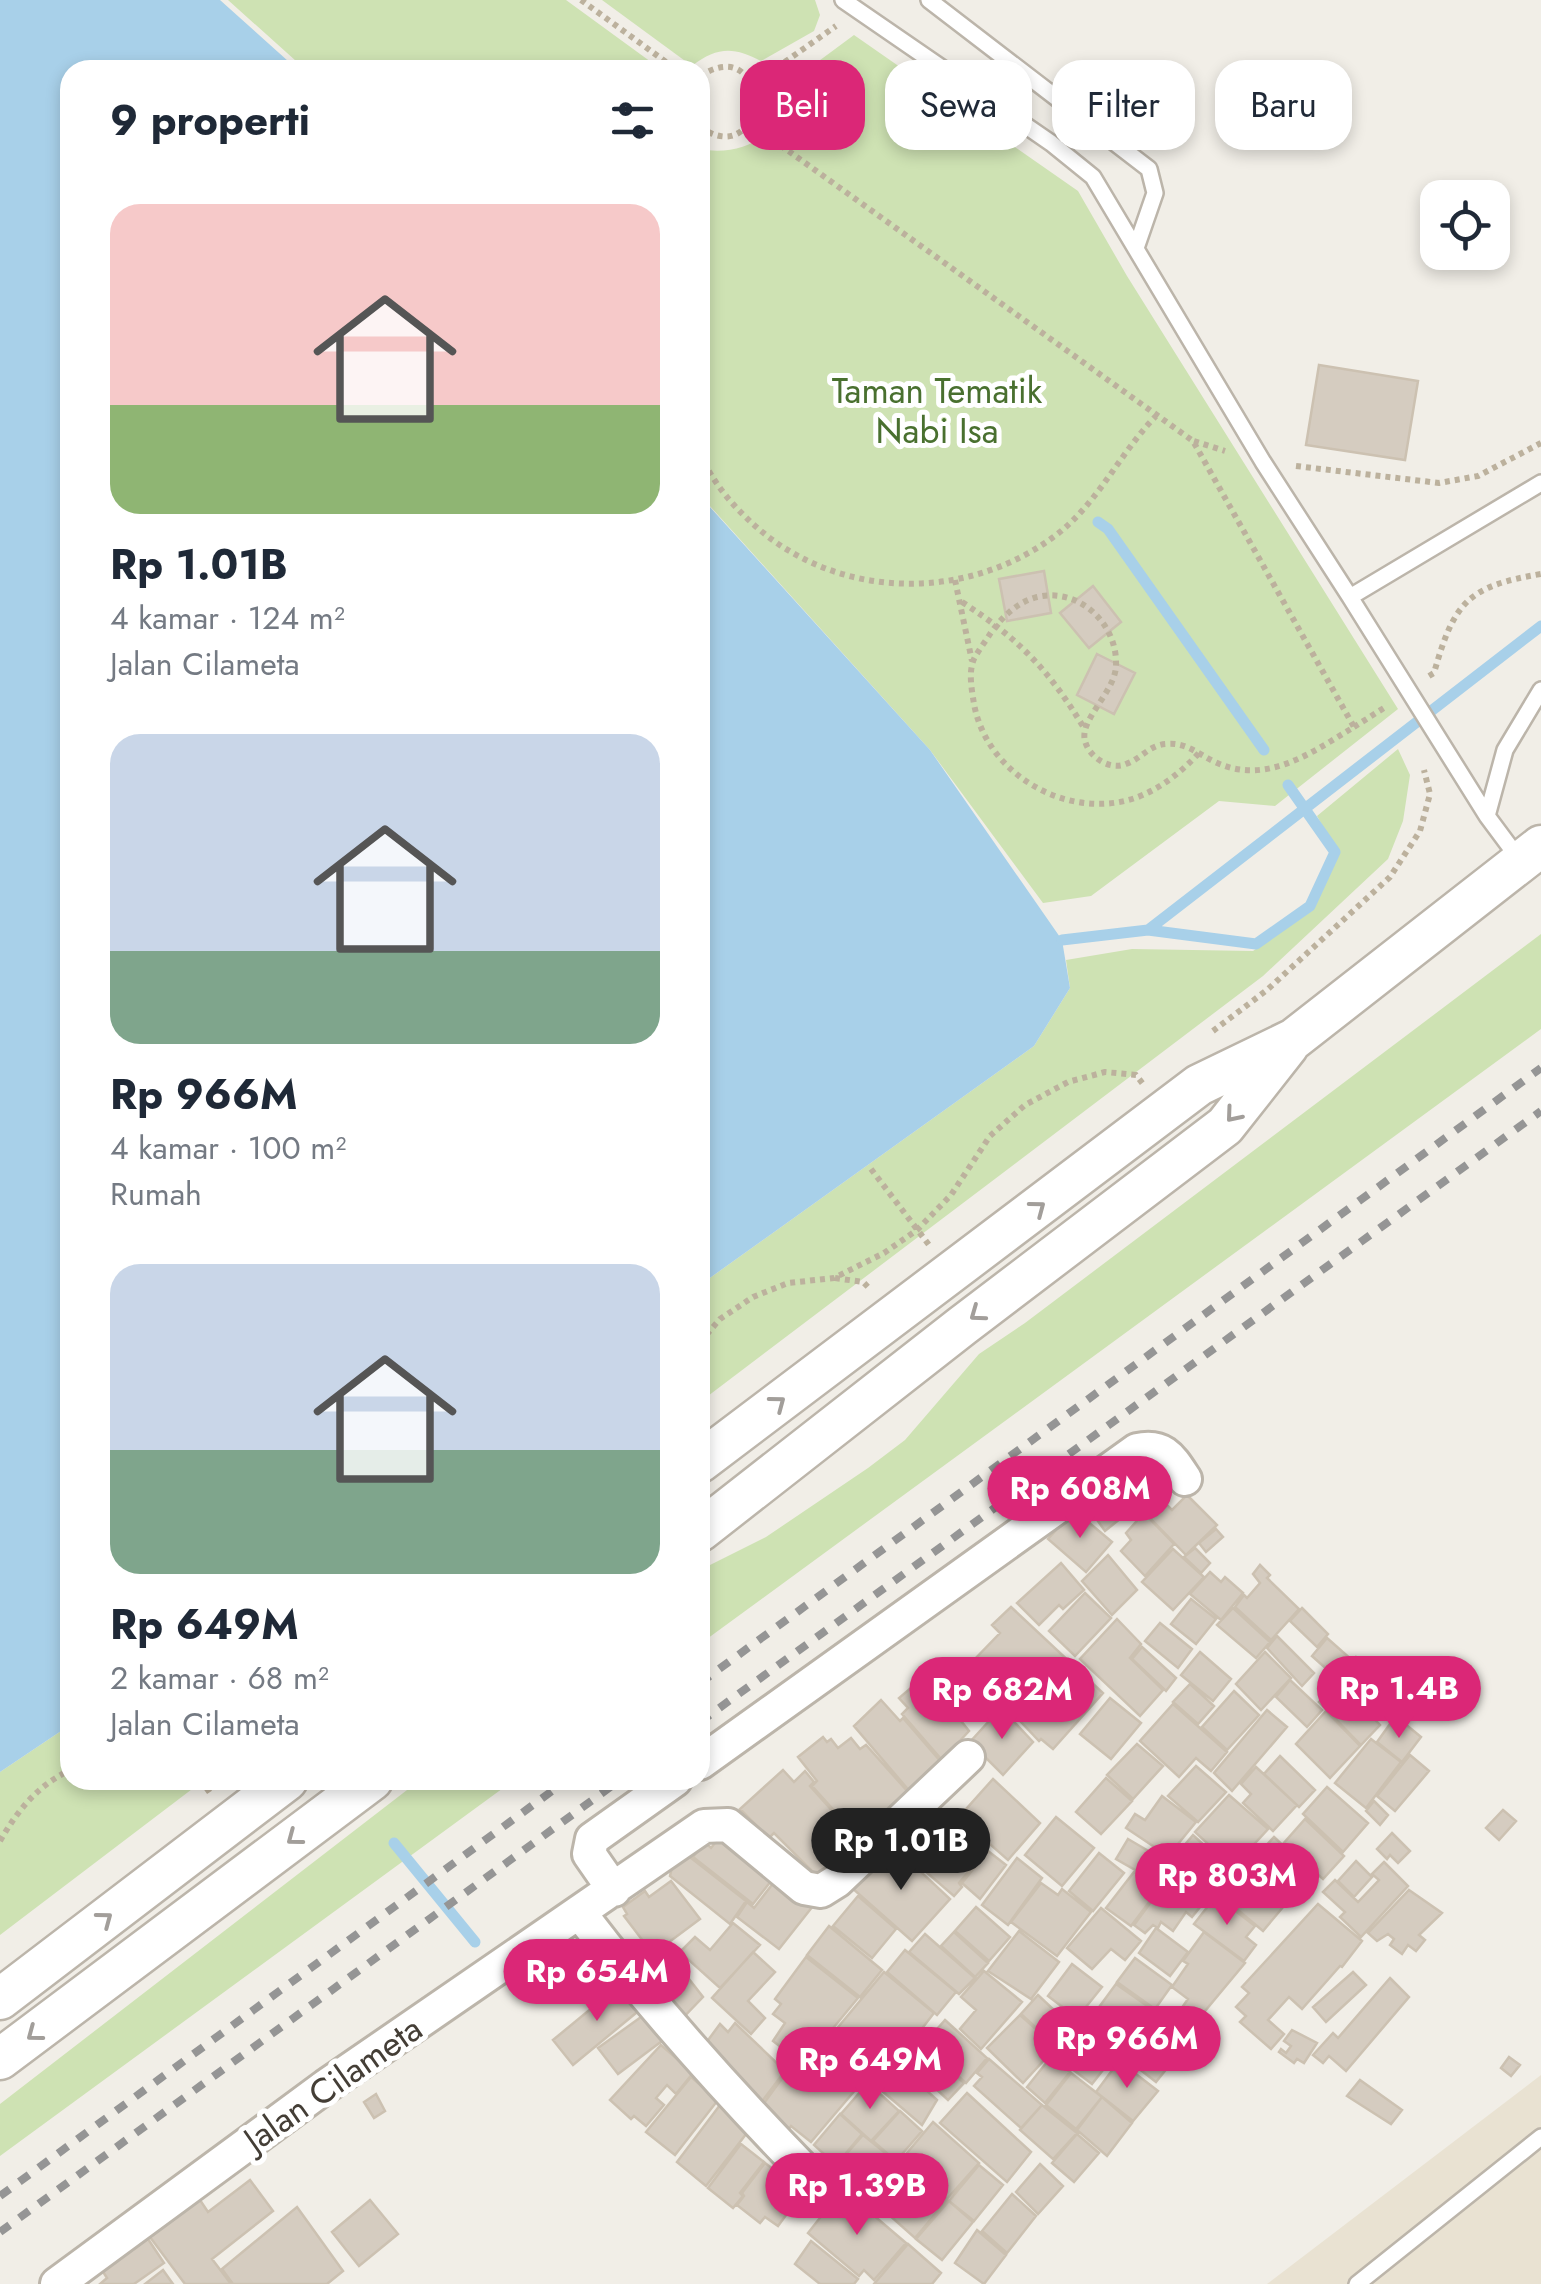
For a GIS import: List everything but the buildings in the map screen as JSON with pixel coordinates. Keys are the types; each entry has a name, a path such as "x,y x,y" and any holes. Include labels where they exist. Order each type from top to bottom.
{"street":[{"path":"710,1454 1199,1084 1294,1039 1531,854"},
{"path":"710,1523 1225,1126 1294,1039"},
{"path":"710,1756 1138,1450 1152,1447 1168,1453 1185,1479"},
{"name":"Jalan Cilameta","path":"57,2284 326,2086 704,1826 728,1824 804,1888 821,1892 968,1756"},
{"path":"0,1999 274,1790"},
{"path":"0,2060 359,1790"},
{"path":"614,1890 589,1854 592,1839 661,1790"},
{"path":"578,1912 624,1972 738,2102 810,2176"}],"lane":[{"path":"843,0 1093,177 1263,462 1487,816 1531,854"},
{"path":"857,10 871,0"},
{"path":"929,0 1149,169 1155,193 1136,248"},
{"path":"1350,597 1541,483"},
{"path":"1487,816 1506,750 1541,690"},
{"path":"1357,2284 1541,2137"}],"path":[{"path":"580,0 663,60"},
{"path":"787,60 857,10"},
{"path":"710,70 734,70 740,75"},
{"path":"710,133 725,136 740,129"},
{"path":"787,150 1193,441 1263,462 1440,483 1478,476 1541,443"},
{"path":"710,473 739,512 784,550 836,574 892,585 955,580 1009,562 1051,539 1086,509 1130,442 1156,416"},
{"path":"1193,441 1354,727"},
{"path":"972,662 996,624 1014,607 1037,597 1062,596 1085,605 1103,621 1114,643 1116,668 1109,692 1084,730 1084,740 1094,756 1108,765 1126,765 1148,748 1185,745 1216,763 1244,772 1286,767 1412,695 1434,673 1446,632 1468,599 1499,580 1541,574"},
{"path":"955,580 972,662 976,711 997,755 1034,786 1084,803 1136,798 1181,772 1199,753"},
{"path":"962,602 996,624 1039,662 1084,730"},
{"path":"710,1330 753,1297 788,1283 834,1278 884,1253 917,1230 951,1195 990,1136 1025,1105 1068,1082 1104,1072 1136,1074 1164,1113"},
{"path":"871,1169 950,1274"},
{"path":"0,1841 18,1809 60,1775"}],"shaded area":[{"path":"1541,2075 1541,2284 1267,2284"}],"green space":[{"path":"228,0 566,0 648,60 295,60"},
{"path":"602,0 815,0 820,15 814,31 763,60 726,51 702,60 684,60"},
{"name":"Taman Tematik Nabi Isa","path":"854,35 890,60 885,60 885,150 1019,150 1078,191 1398,709 1275,806 1219,801 1091,896 1043,903 930,750 710,506 710,150 865,150 865,60 820,60"},
{"path":"1398,749 1410,775 1403,821 1388,859 1263,976 710,1394 710,1278 1034,1046 1070,988 1066,960 1132,949 1253,951 1313,910 1339,855 1317,816"},
{"path":"1541,934 1541,1029 710,1637 710,1565 766,1537 905,1440 979,1354"},
{"path":"60,1732 60,1790 191,1790 0,1935 0,1772"},
{"path":"407,1790 500,1790 0,2156 0,2104"}],"water":[{"path":"0,0 220,0 287,60 60,60 60,1732 0,1772"},
{"path":"710,507 930,750 1062,940 1070,988 1034,1046 710,1278"}],"waterway":[{"path":"1098,522 1108,529 1264,750"},
{"path":"1062,940 1148,930 1541,626"},
{"path":"1148,930 1256,944 1310,906 1335,852 1288,785"},
{"path":"394,1843 475,1942"}],"railway":[{"path":"710,1676 1541,1068"},
{"path":"710,1715 1541,1111"},
{"path":"0,2196 553,1790"},
{"path":"0,2232 606,1790"}]}
